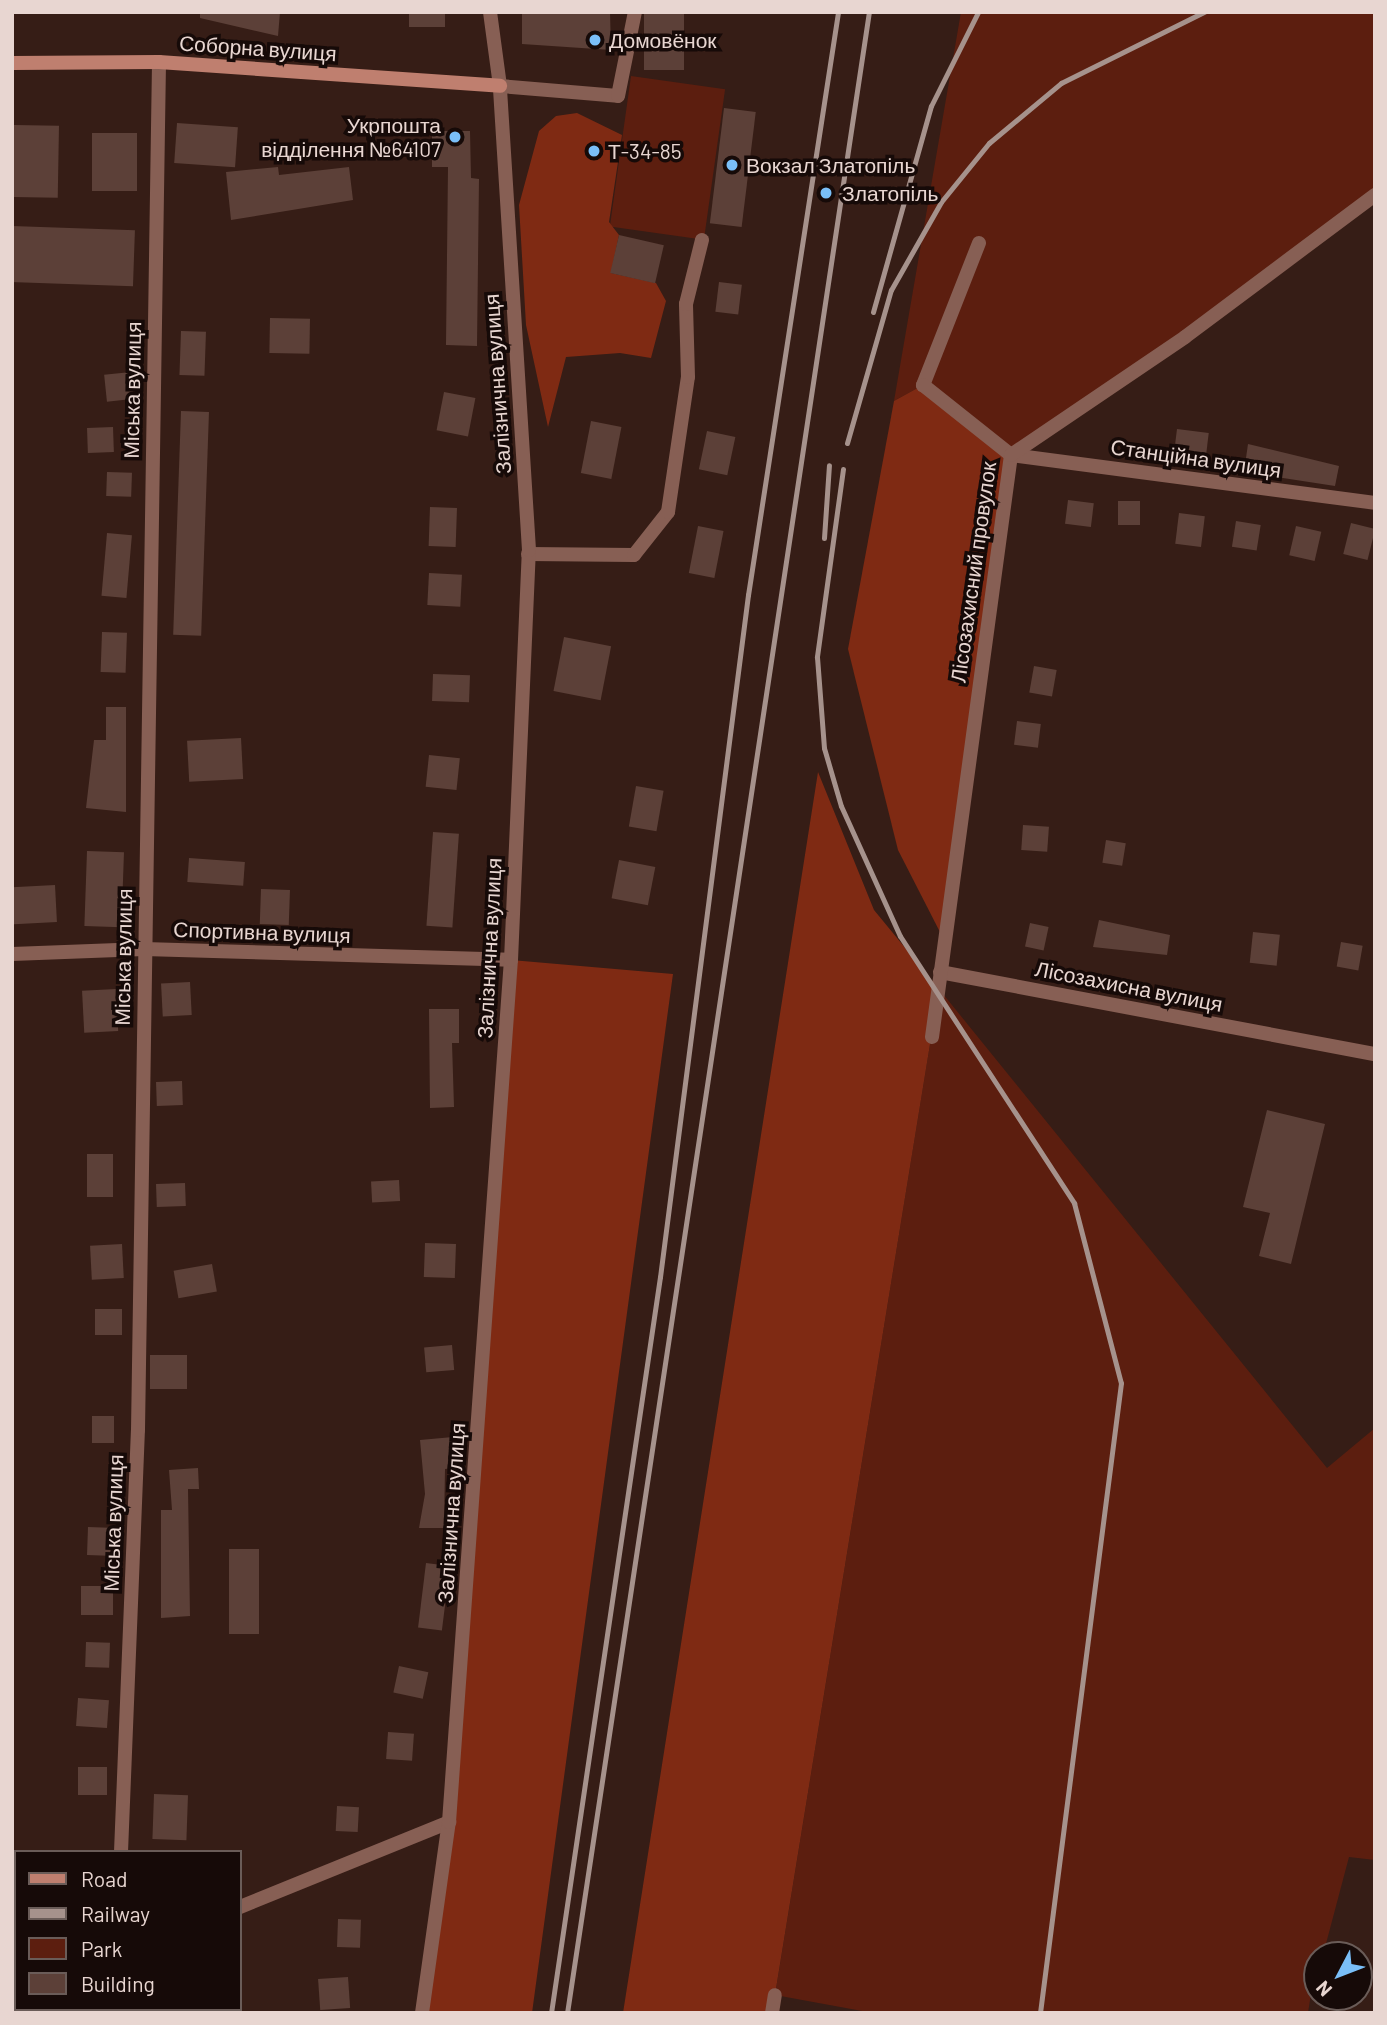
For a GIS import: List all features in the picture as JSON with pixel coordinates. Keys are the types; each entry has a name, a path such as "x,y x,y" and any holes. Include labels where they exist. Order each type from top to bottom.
{"street":[{"name":"Залізнична вулиця","path":"422,2013 450,1822 511,960 528,554 500,86 490,12"},
{"path":"500,86 618,96 635,12"},
{"name":"Соборна вулиця","path":"12,62 159,62 500,86"},
{"name":"Міська вулиця","path":"121,1850 138,1430 159,62"},
{"name":"Лісозахисний провулок","path":"940,972 1012,455 1196,330 1375,195"},
{"path":"528,554 634,555 668,512 688,377 686,304 702,240"},
{"path":"979,243 923,385 1012,455"},
{"name":"Станційна вулиця","path":"1012,455 1375,503"},
{"name":"Спортивна вулиця","path":"12,954 144,949 511,960"},
{"path":"932,1037 940,972"},
{"name":"Лісозахисна вулиця","path":"940,972 1375,1054"},
{"path":"242,1906 450,1822"},
{"path":"772,2013 775,1995"}],"green space":[{"path":"961,12 1375,12 1375,195 1011,455 923,385 894,401"},
{"path":"631,76 725,89 704,240 610,227"},
{"path":"939,989 1327,1468 1375,1428 1375,1860 1349,1857 1327,1941 1303,1941 1303,2011 1308,2013 873,2013 775,1995"}],"shaded area":[{"path":"577,113 622,135 609,222 619,235 611,273 656,283 666,301 651,358 620,353 566,357 548,427 526,325 519,205 539,131 556,116"},
{"path":"923,385 1011,455 942,936 898,850 848,649 894,401"},
{"path":"818,772 874,910 939,989 772,2013 623,2013"},
{"path":"511,960 673,974 532,2013 422,2013 449,1822"}],"building":[{"path":"200,12 280,12 278,36 200,18"},
{"path":"409,12 445,12 445,27 409,27"},
{"path":"522,12 610,12 611,50 522,44"},
{"path":"644,12 684,12 684,70 644,70"},
{"name":"Вокзал Златопіль","path":"724,108 756,112 742,227 710,223"},
{"path":"177,123 238,127 235,167 174,163"},
{"path":"14,125 59,126 58,198 13,197"},
{"path":"432,131 470,131 471,178 479,179 477,346 446,345 448,167 432,167"},
{"path":"92,133 137,133 137,191 92,191"},
{"path":"278,167 279,175 349,167 353,200 231,220 226,172"},
{"path":"12,226 135,230 133,286 12,282"},
{"path":"619,235 664,245 655,283 610,273"},
{"path":"719,282 742,285 738,315 715,312"},
{"path":"270,318 310,319 309,354 269,353"},
{"path":"181,331 206,332 204,376 179,375"},
{"path":"131,372 134,399 107,402 104,375"},
{"path":"444,392 475,398 468,436 437,430"},
{"path":"181,411 209,412 201,636 173,635"},
{"path":"591,421 621,427 611,479 581,473"},
{"path":"113,427 114,452 88,453 87,428"},
{"path":"1177,429 1209,433 1205,466 1173,462"},
{"path":"707,431 735,437 727,475 699,469"},
{"path":"1248,444 1339,466 1335,486 1244,472"},
{"path":"107,472 132,473 131,497 106,496"},
{"path":"1068,500 1094,503 1091,527 1065,524"},
{"path":"1118,501 1140,501 1140,525 1118,525"},
{"path":"430,507 457,508 456,547 429,546"},
{"path":"1179,513 1205,516 1201,547 1175,544"},
{"path":"1236,521 1261,525 1257,551 1232,547"},
{"path":"1351,523 1375,529 1368,560 1343,554"},
{"path":"698,526 724,531 714,578 689,573"},
{"path":"1296,526 1321,532 1315,561 1289,555"},
{"path":"107,533 132,535 126,598 102,596"},
{"path":"429,573 462,575 460,607 427,605"},
{"path":"102,632 127,633 126,673 101,672"},
{"path":"564,637 611,646 601,700 554,691"},
{"path":"1034,666 1057,670 1052,697 1029,693"},
{"path":"433,674 470,675 469,702 432,701"},
{"path":"106,707 126,707 126,812 86,808 94,740 106,740"},
{"path":"1017,721 1041,724 1038,748 1014,745"},
{"path":"241,738 243,779 189,782 187,741"},
{"path":"429,755 460,758 456,790 426,787"},
{"path":"636,786 664,791 656,831 629,826"},
{"path":"1023,825 1049,827 1047,852 1021,850"},
{"path":"433,832 459,834 452,928 426,926"},
{"path":"1106,840 1126,843 1122,866 1102,863"},
{"path":"87,851 124,852 121,927 84,926"},
{"path":"189,858 245,862 243,886 187,882"},
{"path":"619,860 655,867 648,905 612,898"},
{"path":"55,885 57,922 14,924 12,887"},
{"path":"261,889 290,890 289,925 260,924"},
{"path":"1099,920 1170,935 1167,955 1093,947"},
{"path":"1030,923 1049,927 1044,950 1025,946"},
{"path":"1253,932 1280,935 1277,966 1250,963"},
{"path":"1341,942 1363,946 1358,970 1337,967"},
{"path":"190,982 192,1015 163,1016 161,984"},
{"path":"116,989 118,1031 84,1033 82,991"},
{"path":"429,1009 459,1009 459,1043 452,1043 454,1107 430,1108"},
{"path":"182,1081 183,1105 157,1106 156,1082"},
{"path":"1267,1110 1325,1124 1291,1264 1259,1256 1270,1213 1243,1207"},
{"path":"87,1154 113,1154 113,1197 87,1197"},
{"path":"399,1180 400,1201 372,1202 371,1181"},
{"path":"185,1183 186,1206 157,1207 156,1184"},
{"path":"425,1243 456,1244 455,1278 424,1277"},
{"path":"122,1244 124,1278 92,1280 90,1246"},
{"path":"212,1264 217,1292 178,1298 174,1271"},
{"path":"95,1309 122,1309 122,1335 95,1335"},
{"path":"452,1345 454,1370 426,1372 424,1347"},
{"path":"150,1355 187,1355 187,1389 150,1389"},
{"path":"92,1416 114,1416 114,1443 92,1443"},
{"path":"453,1437 455,1468 445,1469 444,1528 419,1528 425,1494 420,1440"},
{"path":"198,1468 199,1489 188,1489 190,1616 161,1618 161,1510 172,1510 169,1470"},
{"path":"88,1527 116,1528 115,1556 87,1555"},
{"path":"229,1549 259,1549 259,1634 229,1634"},
{"path":"426,1563 450,1566 442,1630 418,1628"},
{"path":"81,1586 113,1586 113,1615 81,1615"},
{"path":"86,1642 110,1643 109,1668 85,1667"},
{"path":"399,1666 428,1672 423,1699 393,1692"},
{"path":"78,1698 109,1700 107,1728 76,1726"},
{"path":"388,1732 414,1734 412,1761 386,1759"},
{"path":"78,1767 107,1767 107,1795 78,1795"},
{"path":"154,1794 188,1795 186,1840 152,1839"},
{"path":"337,1806 359,1807 358,1832 336,1831"},
{"path":"338,1919 361,1920 360,1948 337,1947"},
{"path":"348,1977 350,2008 320,2010 318,1979"}],"railway":[{"path":"551,2013 660,1277 748,595 838,12"},
{"path":"567,2013 869,12"},
{"path":"873,312 931,106 978,12"},
{"path":"847,443 891,290 941,202 989,143 1061,83 1204,12"},
{"path":"824,538 829,465"},
{"path":"843,469 817,657 824,748 841,806 900,936 1074,1203 1121,1383 1040,2013"}],"place":[{"name":"Домовёнок","path":"595,40"},
{"name":"Укрпошта відділення №64107","path":"455,137"},
{"name":"Т-34-85","path":"594,151"},
{"name":"Вокзал Златопіль","path":"732,165"},
{"name":"Златопіль","path":"826,193"}]}
